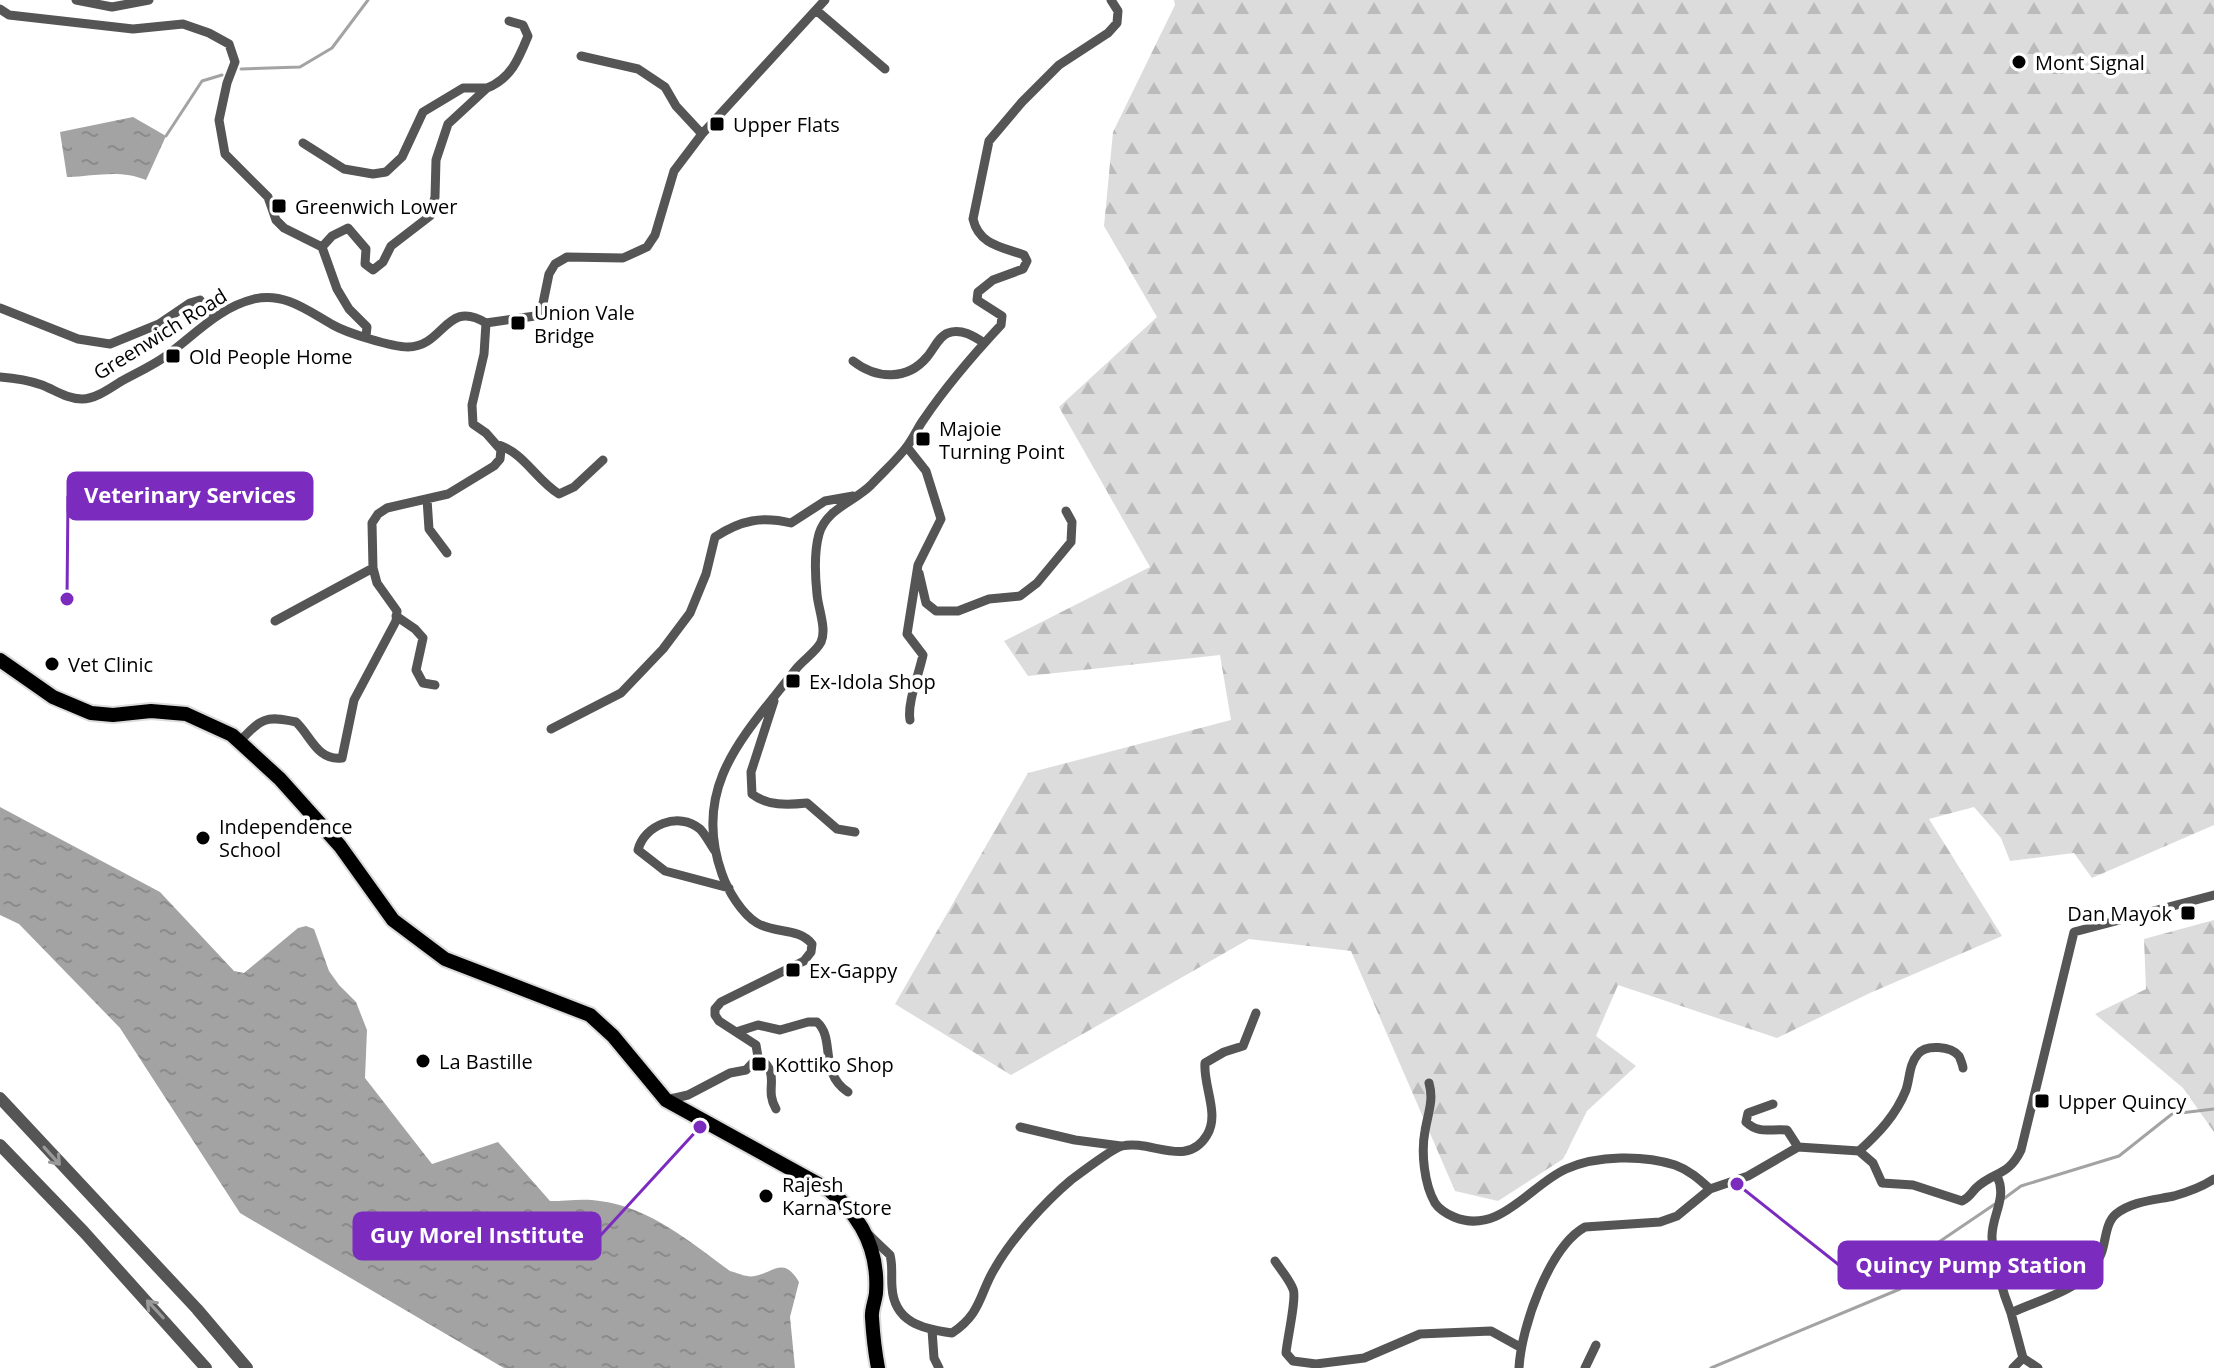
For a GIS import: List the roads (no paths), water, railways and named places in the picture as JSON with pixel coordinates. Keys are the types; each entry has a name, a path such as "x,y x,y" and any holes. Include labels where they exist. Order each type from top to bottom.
{"main road":[{"path":"0,660 69,706 91,713 113,715 151,711 186,714 232,735 280,779 340,846 393,920 445,959 590,1015 613,1036 666,1100 829,1190 867,1232 875,1266 876,1293 872,1316 878,1368"}],"street":[{"path":"76,0 112,7 149,0"},
{"path":"240,741 254,726 273,717 296,722 320,753 342,758 354,700 396,621 397,611 377,583 373,568 372,523 387,508 448,494 494,466 500,459 501,450 473,424 472,405 484,354 486,323 535,316 542,308 549,274 555,264 567,257 623,258 647,247 655,235 674,171 702,134 825,0"},
{"path":"717,854 714,811 723,773 756,716 823,638 816,592 816,550 820,530 829,514 861,495 907,447 924,419 1001,325 1002,316 977,300 978,292 993,280 1023,269 1027,261 1024,255 986,242 976,230 973,219 989,141 1059,65 1108,33 1117,23 1118,11 1111,0"},
{"path":"0,9 9,15 83,26 133,29 183,24 229,44 235,62 219,120 225,154 268,197 276,220 284,228 322,247 337,289 349,309 367,327 366,336"},
{"path":"816,10 885,69"},
{"path":"322,247 332,236 348,228 366,249 365,264 373,270 383,262 391,246 430,216 435,197 436,160 448,124 487,88 502,82 528,36 523,25 509,21"},
{"path":"581,56 638,69 665,87 676,106 702,134"},
{"path":"303,143 344,169 373,174 386,172 402,157 423,112 463,88 487,88"},
{"name":"Greenwich Road","path":"0,377 27,380 64,396 83,399 98,395 163,358 215,316 257,298 287,299 334,326 390,346 421,346 433,339 452,319 474,315 486,323"},
{"path":"0,308 78,339 110,344 159,324 190,303 200,300 215,316"},
{"path":"853,361 865,371 887,376 919,365 943,335 964,332 984,343"},
{"path":"496,444 512,449 546,487 559,494 574,487 603,460"},
{"path":"907,447 926,471 941,519 918,565 907,634 923,655 908,709 910,720"},
{"path":"551,729 621,693 663,649 690,613 706,574 715,537 727,529 767,517 791,523 825,501 861,495"},
{"path":"427,499 429,529 447,553"},
{"path":"918,565 926,603 936,611 958,611 989,599 1020,596 1045,576 1071,542 1072,522 1066,511"},
{"path":"275,621 373,568"},
{"path":"396,616 423,638 416,670 423,683 435,685"},
{"path":"777,694 751,772 752,794 771,803 807,803 837,829 855,832"},
{"path":"729,888 665,871 638,850 641,840 660,825 673,820 685,821 700,829 717,854 733,896 757,923 805,936 812,944 811,952 804,961 721,1002 715,1009 719,1021 756,1045 758,1057 772,1072 771,1097 776,1109"},
{"path":"1519,1368 1520,1347 1556,1254 1575,1233 1592,1225 1626,1226 1660,1222 1677,1216 1710,1189 1748,1176 1798,1147 1859,1151 1873,1163 1877,1178 1882,1183 1913,1185 1955,1200 1969,1198 1977,1187 2016,1161 2021,1150 2074,932 2214,895"},
{"path":"1020,1127 1075,1140 1151,1147 1175,1153 1195,1148 1208,1134 1212,1110 1204,1078 1205,1063 1243,1046 1256,1013"},
{"path":"736,1032 758,1025 780,1030 817,1022 825,1030 829,1066 839,1086 848,1092"},
{"path":"1859,1151 1895,1113 1918,1053 1930,1048 1949,1050 1959,1057 1963,1068"},
{"path":"666,1100 688,1095 730,1073 746,1070 758,1057"},
{"path":"1429,1083 1433,1097 1424,1135 1424,1158 1431,1194 1436,1206 1461,1219 1494,1219 1567,1168 1608,1159 1674,1165 1694,1174 1710,1189"},
{"path":"0,1098 197,1309 247,1368"},
{"path":"1773,1104 1748,1113 1746,1122 1753,1129 1763,1132 1787,1130 1798,1147"},
{"path":"0,1145 94,1243 206,1368"},
{"path":"867,1232 890,1255 894,1305 900,1315 932,1330 952,1333 962,1327 982,1301 993,1270 1013,1241 1071,1180 1121,1146"},
{"path":"1997,1176 2002,1191 1992,1236 1999,1278 2023,1358 2038,1368"},
{"path":"2011,1313 2052,1296 2086,1277 2102,1254 2110,1220 2115,1214 2138,1203 2176,1195 2214,1179"},
{"path":"1275,1261 1296,1298 1286,1353 1293,1361 1316,1364 1364,1358 1420,1334 1491,1331 1520,1347"},
{"path":"932,1330 934,1358 939,1368"},
{"path":"1585,1368 1596,1345"},
{"path":"2013,1368 2023,1358"}],"water":[{"path":"133,117 166,136 146,180 117,174 67,177 60,132"},
{"path":"0,807 160,892 234,971 244,973 298,928 306,926 314,929 329,971 356,1002 367,1030 365,1078 432,1164 498,1142 550,1201 594,1200 636,1211 685,1238 730,1271 742,1275 755,1276 779,1268 789,1270 799,1282 790,1317 795,1368 504,1368 240,1213 120,1028 19,924 0,915"}],"waterway":[{"path":"241,69 300,67 332,48 368,0"},
{"path":"166,136 202,81 222,75"},
{"path":"2002,1200 2021,1186 2119,1156 2172,1114 2214,1109"},
{"path":"1711,1368 1900,1289 1933,1246 1995,1204"}],"place":[{"name":"Mont Signal","path":"2019,62"},
{"name":"Upper Flats","path":"717,124"},
{"name":"Greenwich Lower","path":"279,206"},
{"name":"Union Vale Bridge","path":"518,323"},
{"name":"Old People Home","path":"173,356"},
{"name":"Majoie Turning Point","path":"923,439"},
{"name":"Veterinary Services","path":"67,599"},
{"name":"Vet Clinic","path":"52,664"},
{"name":"Ex-Idola Shop","path":"793,681"},
{"name":"Independence School","path":"203,838"},
{"name":"Dan Mayok","path":"2188,913"},
{"name":"Ex-Gappy","path":"793,970"},
{"name":"La Bastille","path":"423,1061"},
{"name":"Kottiko Shop","path":"759,1064"},
{"name":"Upper Quincy","path":"2042,1101"},
{"name":"Guy Morel Institute","path":"700,1127"},
{"name":"Quincy Pump Station","path":"1737,1184"},
{"name":"Rajesh Karna Store","path":"766,1196"}]}
